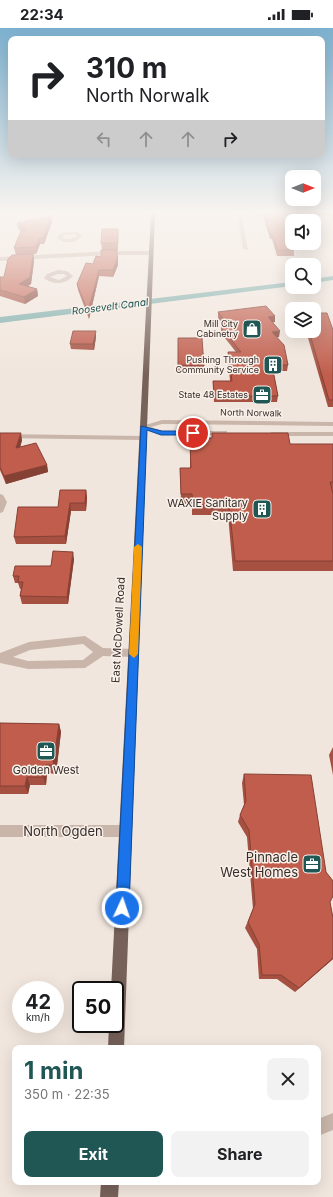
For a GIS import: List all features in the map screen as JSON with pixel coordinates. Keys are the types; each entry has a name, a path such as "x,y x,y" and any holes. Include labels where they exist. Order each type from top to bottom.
{"main road":[{"name":"East McDowell Road","path":"116,1045 150,268"},
{"path":"109,1197 110,1185"}],"street":[{"name":"North Norwalk","path":"143,432 162,422 333,424"},
{"name":"North Norwalk","path":"0,436 143,432 232,433"},
{"name":"North Norwalk","path":"264,434 333,434"},
{"path":"0,497 3,502 0,510"},
{"path":"0,658 29,646 85,640 101,652 134,653"},
{"path":"0,658 28,665 85,664 101,652"},
{"name":"North Ogden","path":"0,831 126,831"},
{"path":"321,1127 333,1121"}],"building":[{"path":"6,268 31,268 30,277 19,284 37,289 24,297 0,290 0,277 4,277"},
{"path":"84,268 114,268 113,270 99,270 88,312 77,284"},
{"path":"266,306 275,316 268,317 280,331 272,332 284,345 288,365 272,365 278,396 214,396 213,381 232,381 228,352 241,352 221,327 229,326 218,312"},
{"path":"321,313 327,313 333,330 333,400 329,400 311,338 321,338"},
{"path":"73,331 96,331 93,344 70,344"},
{"path":"178,338 202,338 204,366 178,365"},
{"path":"0,433 21,433 16,448 36,443 47,465 4,476 0,467"},
{"name":"WAXIE Sanitary Supply","path":"212,433 288,433 290,444 333,444 333,482 330,482 333,494 333,561 235,561 229,505 193,505 192,494 181,494 180,468 191,468 190,444 195,444 195,438 212,438"},
{"path":"60,490 86,490 85,503 70,503 65,536 14,537 18,507 58,507"},
{"path":"53,551 73,552 67,597 20,596 23,582 18,582 19,576 13,576 15,566 51,566"},
{"path":"0,723 59,724 53,765 45,765 43,777 27,777 25,786 0,786"},
{"path":"244,774 311,775 326,872 333,881 333,896 330,902 333,918 333,958 299,988 281,975 262,975 259,944 248,922 255,904 249,830 240,815 246,801"}],"waterway":[{"name":"Roosevelt Canal","path":"321,280 333,278"},
{"name":"Roosevelt Canal","path":"0,320 285,285"}],"slow traffic":[{"path":"134,654 138,547"}],"place":[{"name":"Mill City Cabinetry","path":"252,329"},
{"name":"Pushing Through Community Service","path":"273,365"},
{"name":"State 48 Estates","path":"262,395"},
{"name":"WAXIE Sanitary Supply","path":"262,509"},
{"name":"Golden West","path":"46,751"},
{"name":"Pinnacle West Homes","path":"312,864"}],"route":[{"path":"122,908 143,427 161,433 193,433"}]}
